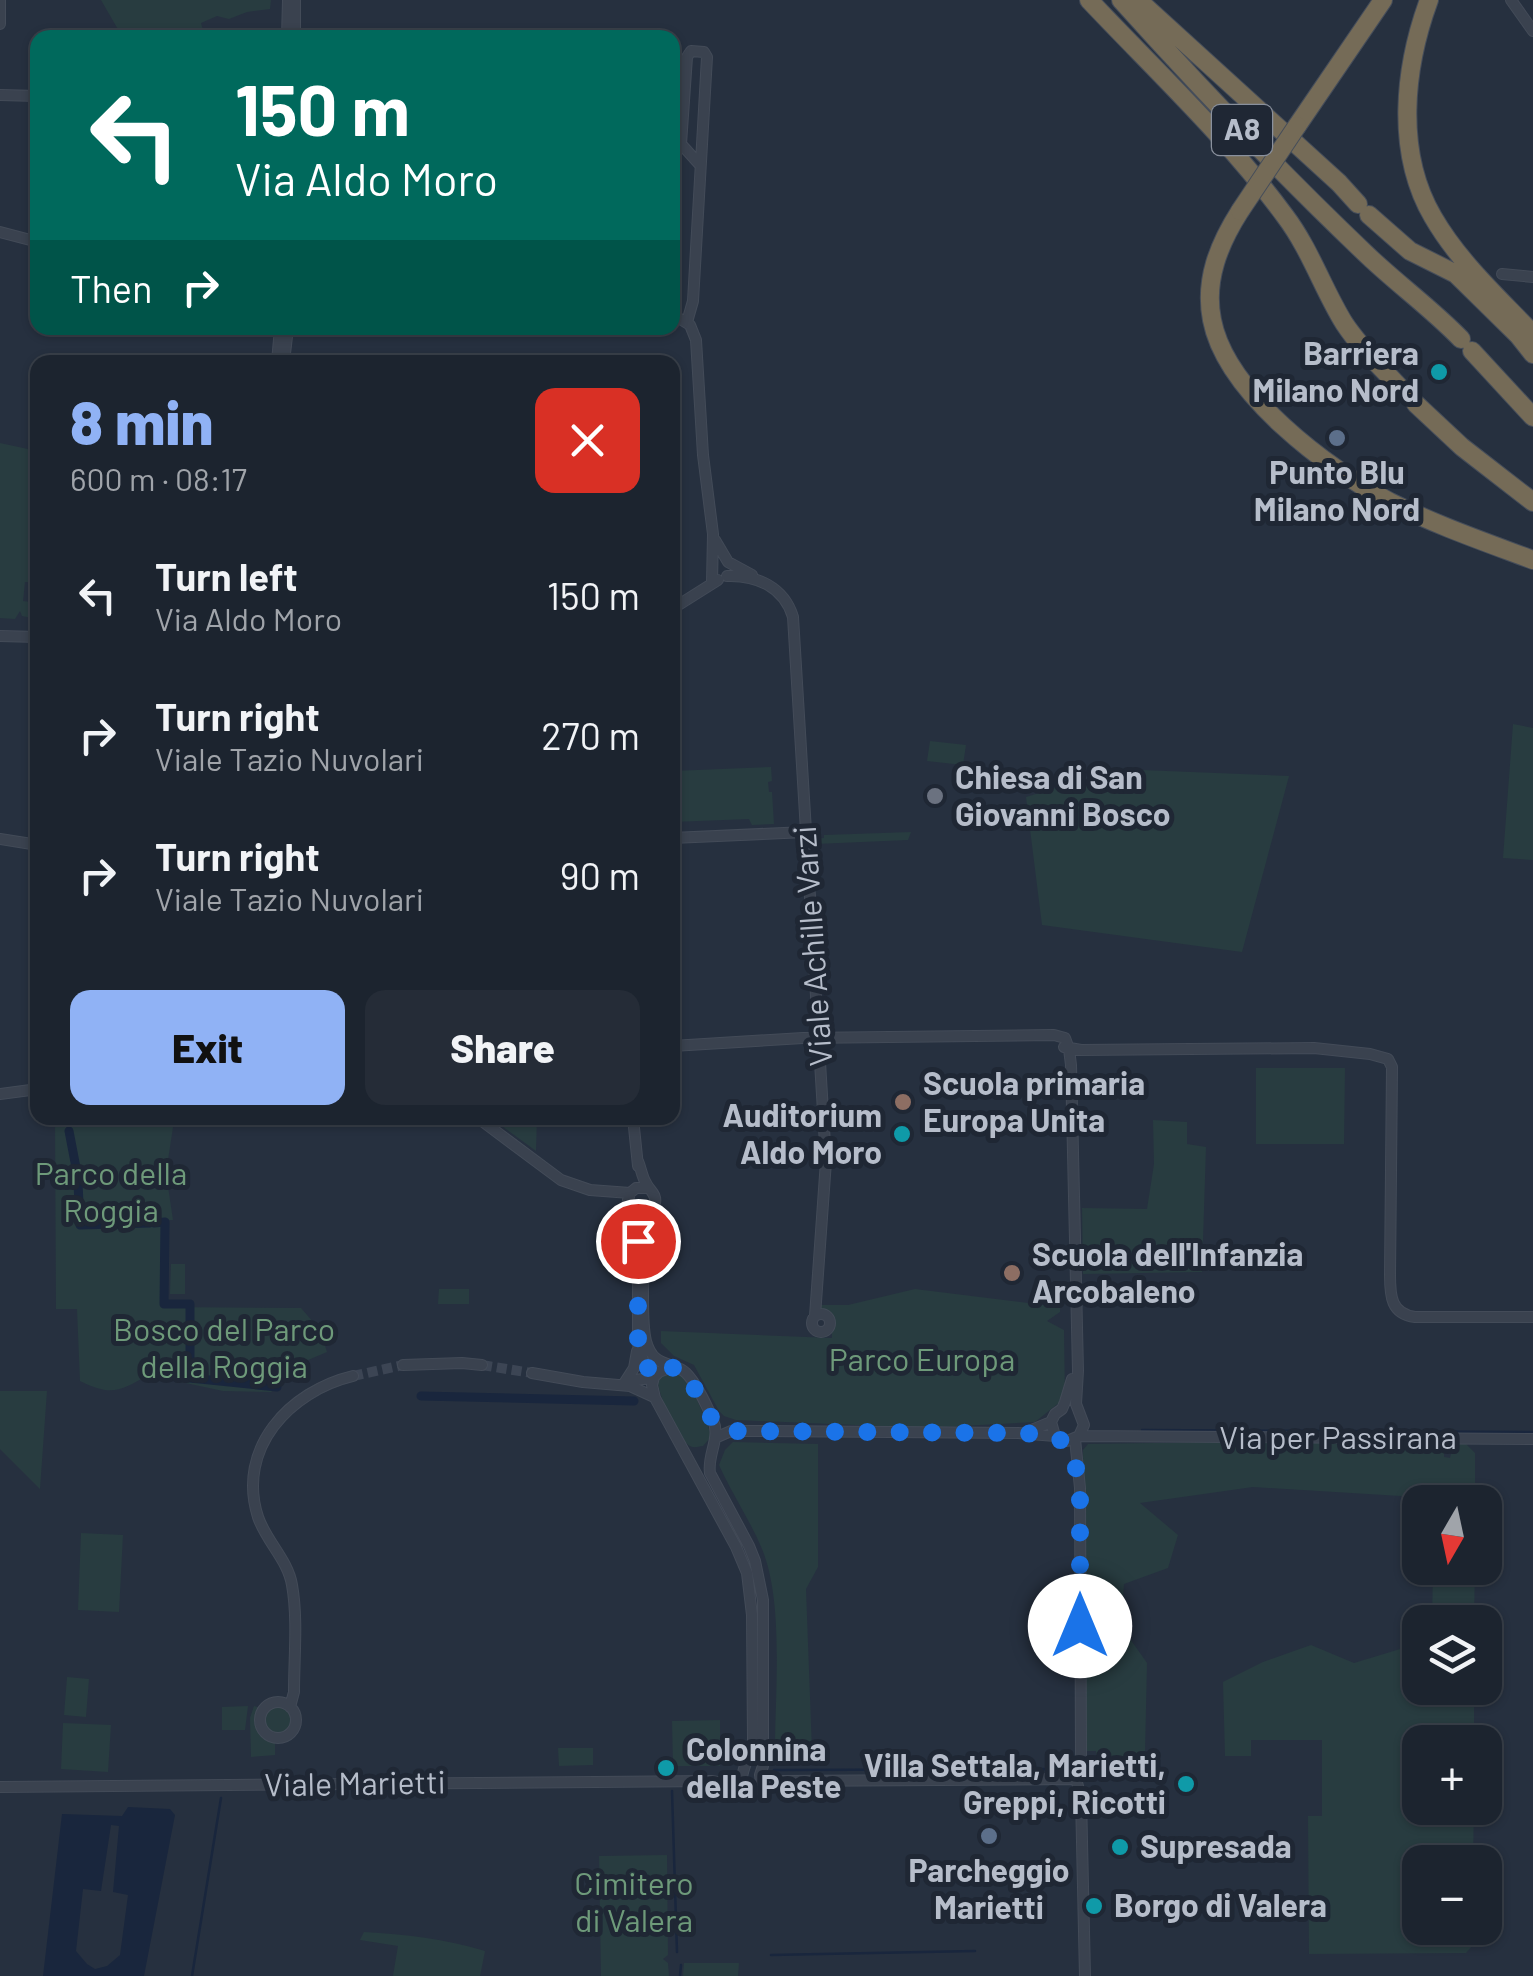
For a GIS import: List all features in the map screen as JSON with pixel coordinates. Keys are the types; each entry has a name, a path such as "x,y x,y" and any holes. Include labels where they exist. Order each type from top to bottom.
{"highway":[{"name":"A8","path":"1089,0 1268,192 1312,259 1352,335 1462,447 1533,502"},
{"name":"A8","path":"1122,0 1196,83 1301,190 1368,256 1425,303 1533,417"},
{"name":"A8","path":"1138,0 1410,251 1456,274 1533,354"},
{"path":"1384,0 1240,211 1218,252 1212,272 1212,322 1223,351 1260,402 1300,441 1360,484 1426,518 1533,560"},
{"path":"1429,0 1416,45 1408,98 1413,170 1447,239 1533,334"}],"street":[{"path":"0,0 0,24"},
{"path":"291,30 292,0"},
{"path":"1511,0 1533,31"},
{"path":"687,322 693,302 707,57 704,52 691,51 687,57 683,148 700,166"},
{"path":"0,95 30,96"},
{"path":"683,148 692,152 701,147"},
{"path":"0,232 30,240"},
{"path":"1502,274 1533,277"},
{"path":"680,318 692,328 696,340 703,455 713,534 712,583"},
{"path":"713,534 728,562 770,585"},
{"path":"726,576 728,562"},
{"path":"680,604 726,576 770,585"},
{"name":"Viale Achille Varzi","path":"770,585 784,597 793,617 820,1038 827,1174 815,1316"},
{"path":"0,632 30,634"},
{"path":"680,838 806,832"},
{"path":"0,839 30,843"},
{"path":"680,1046 820,1038 1046,1037 1067,1046 1094,1048 1314,1048 1370,1054 1392,1067 1390,1296 1394,1306 1415,1317 1533,1318"},
{"path":"1067,1046 1071,1073 1076,1395 1083,1428 1068,1438"},
{"path":"0,1094 30,1090"},
{"path":"487,1125 561,1180 582,1188 655,1198 646,1241 646,1337 651,1353 662,1363 682,1369 691,1379 715,1424 710,1473 749,1546 763,1600 763,1766 752,1791 743,1779"},
{"path":"635,1125 638,1344 640,1356 654,1377"},
{"path":"635,1197 645,1214 652,1210"},
{"path":"619,1383 634,1368 638,1344"},
{"path":"1062,1409 1077,1356"},
{"path":"403,1365 482,1365"},
{"path":"672,1367 654,1377 654,1398 736,1547 749,1585 752,1741 743,1779"},
{"path":"532,1373 583,1382 619,1383 654,1377"},
{"path":"288,1705 294,1688 293,1587 258,1516 254,1494 257,1460 266,1436 292,1406 329,1383 353,1376"},
{"path":"619,1383 654,1398"},
{"path":"1051,1422 1062,1409 1070,1408 1081,1417"},
{"name":"Via per Passirana","path":"1081,1417 1109,1432 1143,1438"},
{"path":"715,1424 731,1431 1018,1433 1051,1422"},
{"path":"1051,1422 1068,1438 1078,1472 1081,1759 1076,1779 1082,1818 1085,1976"},
{"path":"681,1446 698,1451 731,1431"},
{"name":"Via per Passirana","path":"1018,1433 1068,1438 1533,1439"},
{"path":"743,1779 752,1770 760,1779 781,1781 1076,1779"},
{"name":"Viale Marietti","path":"0,1787 743,1779"}],"green space":[{"path":"101,0 271,0 270,9 229,19 217,16 201,23 203,30 118,30"},
{"path":"0,443 30,449 30,582 25,582 23,601 30,602 30,618 22,616 20,611 15,619 0,618"},
{"path":"1513,724 1533,728 1533,860 1503,858"},
{"path":"930,741 966,745 963,765 927,761"},
{"path":"771,767 772,781 768,782 774,824 752,825 749,819 680,822 680,771"},
{"path":"1117,769 1289,776 1242,952 1042,925 1026,797"},
{"path":"911,832 908,840 816,844 816,839 824,835"},
{"path":"1256,1068 1345,1068 1344,1144 1256,1144"},
{"path":"1153,1120 1187,1122 1187,1144 1206,1147 1202,1272 1083,1274 1082,1208 1147,1209 1154,1164"},
{"path":"55,1125 173,1125 166,1173 173,1220 161,1220 162,1307 301,1308 320,1330 327,1352 301,1363 271,1392 223,1391 148,1375 115,1390 100,1389 80,1381 77,1309 56,1309"},
{"path":"501,1125 537,1125 536,1151"},
{"path":"171,1264 185,1264 185,1294 170,1294"},
{"path":"439,1289 469,1289 469,1304 438,1304"},
{"name":"Parco Europa","path":"915,1289 1060,1307 1060,1312 1047,1321 1064,1330 1065,1398 1035,1422 924,1428 736,1420 719,1411 694,1365 674,1356 661,1343 661,1331 832,1338 832,1315 820,1310 820,1305 848,1305"},
{"path":"670,1373 683,1378 699,1404 711,1437 703,1446 686,1443 669,1414 658,1382"},
{"path":"0,1391 47,1391 40,1489 0,1449"},
{"path":"733,1442 818,1444 818,1567 806,1589 812,1751 775,1751 777,1648 773,1595 762,1549 719,1465"},
{"path":"1088,1444 1444,1444 1444,1457 1450,1458 1455,1454 1455,1444 1466,1444 1475,1453 1475,1485 1402,1485 1402,1496 1253,1487 1140,1503 1178,1535 1168,1568 1124,1584 1121,1626 1147,1663 1145,1753 1133,1765 1097,1771 1096,1751 1085,1751 1083,1450"},
{"path":"81,1533 123,1535 119,1612 78,1610"},
{"path":"1433,1585 1475,1585 1474,1605 1432,1605"},
{"path":"1311,1645 1354,1663 1402,1648 1402,1705 1474,1705 1474,1725 1402,1725 1402,1825 1474,1825 1473,1845 1402,1845 1402,1945 1473,1945 1466,1953 1309,1954 1308,1816 1322,1816 1322,1740 1251,1740 1251,1756 1225,1756 1223,1682"},
{"path":"67,1677 89,1679 86,1717 64,1715"},
{"path":"248,1706 245,1730 222,1730 222,1707"},
{"path":"254,1706 261,1708 259,1729 275,1741 275,1755 251,1757 250,1718"},
{"path":"278,1707 287,1711 291,1720 287,1729 278,1733 269,1729 265,1720 269,1711"},
{"path":"720,1720 720,1766 673,1766 672,1721"},
{"path":"63,1723 111,1725 108,1772 61,1769"},
{"path":"558,1748 593,1748 593,1765 559,1766"},
{"name":"Cimitero di Valera","path":"667,1855 668,1955 663,1959 668,1963 669,1976 601,1976 599,1856"},
{"path":"364,1932 425,1938 485,1951 480,1976 393,1976 398,1946 360,1940"},
{"path":"684,1963 739,1963 738,1976 683,1976"}],"water":[{"path":"128,1807 170,1809 175,1815 144,1976 43,1976 62,1814 122,1816","holes":["111,1825 119,1826 113,1892 128,1895 120,1955 107,1966 95,1969 76,1951 83,1889 101,1891"]}],"waterway":[{"path":"69,1131 78,1178"},
{"path":"78,1183 80,1225 150,1223"},
{"path":"154,1223 165,1222 164,1304 190,1304 190,1378 277,1387"},
{"path":"421,1396 634,1401"},
{"path":"1142,1430 1533,1432"},
{"path":"774,1770 1062,1769"},
{"path":"672,1791 677,1952"},
{"path":"192,1976 221,1798"},
{"path":"771,1955 975,1951"},
{"path":"680,1976 681,1965"}],"tunnel":[{"path":"353,1376 403,1365"},
{"path":"482,1365 532,1373"}],"place":[{"name":"Barriera Milano Nord","path":"1439,372"},
{"name":"Punto Blu Milano Nord","path":"1337,438"},
{"name":"Chiesa di San Giovanni Bosco","path":"935,796"},
{"name":"Scuola primaria Europa Unita","path":"903,1102"},
{"name":"Auditorium Aldo Moro","path":"902,1134"},
{"name":"Scuola dell'Infanzia Arcobaleno","path":"1012,1273"},
{"name":"Colonnina della Peste","path":"666,1768"},
{"name":"Villa Settala, Marietti, Greppi, Ricotti","path":"1186,1784"},
{"name":"Parcheggio Marietti","path":"989,1836"},
{"name":"Supresada","path":"1120,1847"},
{"name":"Borgo di Valera","path":"1094,1906"}],"route":[{"path":"638,1241 640,1356 654,1377 672,1367 685,1372 715,1424 723,1428 1018,1433 1063,1440 1078,1472 1080,1487 1080,1626"}],"park label":[{"name":"Parco della Roggia","path":"111,1192"},
{"name":"Bosco del Parco della Roggia","path":"224,1348"}]}
